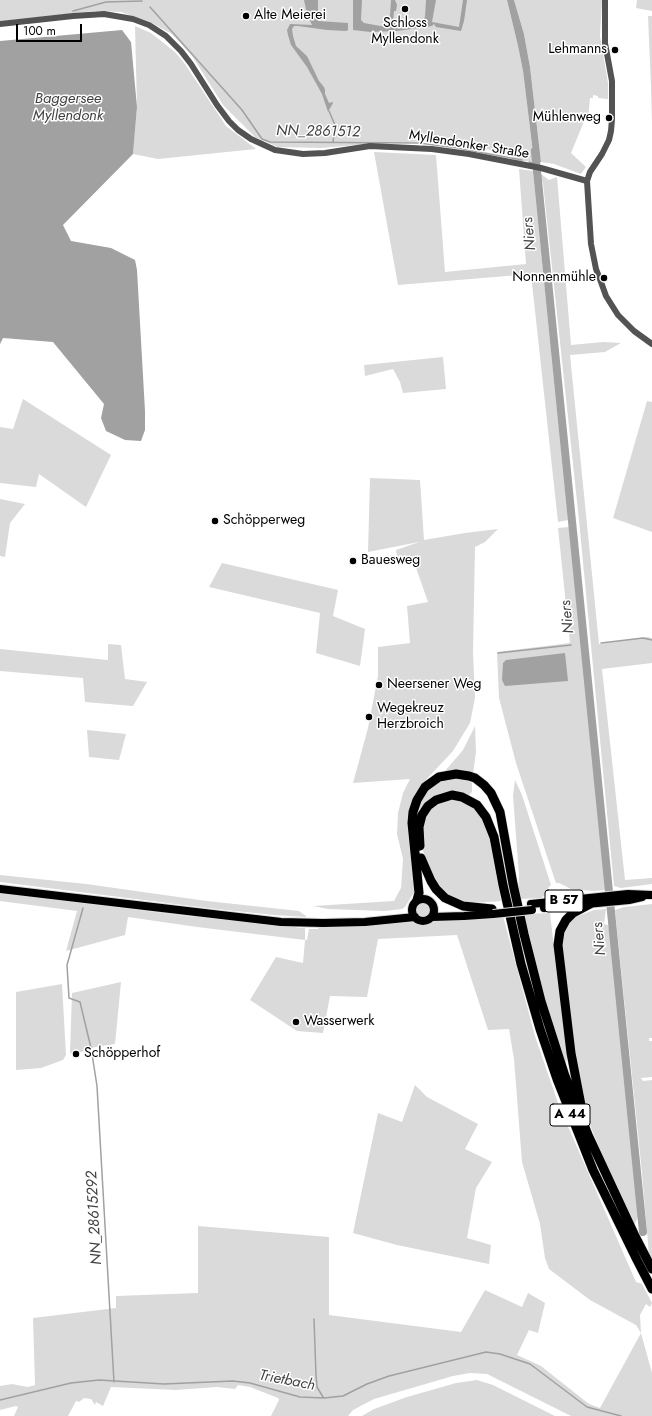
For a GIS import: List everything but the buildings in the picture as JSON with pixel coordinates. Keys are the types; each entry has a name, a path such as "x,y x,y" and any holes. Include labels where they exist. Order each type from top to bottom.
{"highway":[{"name":"A 44","path":"422,900 419,894 412,823 413,812 417,800 422,791 433,780 445,775 456,774 469,776 484,785 496,802 501,817 524,934 539,993 565,1076 588,1135 652,1269"},
{"name":"A 44","path":"421,858 419,827 422,815 432,802 446,796 462,797 477,805 486,817 494,837 521,964 538,1023 557,1079 593,1170 626,1240 652,1289"},
{"path":"421,858 424,893 422,900"},
{"path":"421,858 431,881 436,889 445,898 463,906 492,911"},
{"path":"588,1135 572,1060 558,944 561,929 566,920 573,913 594,901"}],"main road":[{"path":"0,889 247,918 297,922 365,922 415,917 412,909 414,903 422,900 432,903 433,914"},
{"name":"B 57","path":"415,917 420,921 423,921 433,914 464,916 492,911 652,895"},
{"path":"391,920 412,909"}],"street":[{"path":"605,0 605,43 611,76 612,94 611,131 609,140 590,172 588,181 591,244 596,269 606,296 618,315 634,331 652,344"},
{"name":"Myllendonker Straße","path":"0,24 104,14 126,17 145,23 161,32 179,48 220,110 233,125 256,142 275,150 289,153 310,154 370,146 399,146 455,152 541,168 588,181"}],"shaded area":[{"path":"0,0 507,0 523,71 534,161 513,161 512,153 430,141 321,148 278,147 255,137 223,105 192,56 172,34 148,21 121,12 95,11 0,21"},
{"path":"514,0 602,0 600,36 608,83 608,99 598,98 598,96 593,95 593,98 590,98 588,119 585,119 571,153 586,167 581,174 554,164 541,162 530,67 524,34"},
{"path":"637,0 652,0 652,11 636,8"},
{"path":"648,16 652,16 652,125 651,87"},
{"path":"135,26 151,33 175,52 185,64 226,126 256,149 158,159 133,154 137,107"},
{"path":"374,152 436,155 445,272 526,264 519,169 533,171 568,520 558,522 531,274 398,285"},
{"path":"541,174 549,180 557,177 571,345 603,342 621,343 605,352 570,355 599,644 647,637 652,638 652,663 602,669 625,880 652,878 652,884 621,888 614,886 579,520 543,183 540,178"},
{"path":"443,357 446,389 403,393 400,382 393,369 365,376 364,365"},
{"path":"23,399 111,455 86,507 39,474 36,487 0,483 0,427 13,429"},
{"path":"647,401 652,402 652,532 613,518"},
{"path":"370,478 420,480 424,540 498,529 485,542 475,547 473,652 475,698 470,723 453,751 422,784 413,799 416,893 413,894 405,907 402,909 384,911 328,909 313,906 394,901 401,888 403,859 397,834 398,813 403,793 410,779 353,783 368,728 378,676 378,647 410,643 407,606 428,602 414,562 398,563 396,550 419,542 368,552"},
{"path":"0,499 25,504 10,523 5,557 0,556"},
{"path":"569,527 605,881 605,890 593,891 571,889 556,883 516,763 499,698 497,652 570,643 558,528"},
{"path":"222,563 338,590 333,616 365,629 360,666 316,653 320,613 209,587"},
{"path":"108,644 121,645 125,679 147,682 133,706 85,702 83,678 0,671 0,649 108,660"},
{"path":"475,726 476,752 473,774 459,770 445,771 463,750"},
{"path":"87,730 126,734 119,760 89,757"},
{"path":"454,778 468,780 472,783 472,792 469,795 428,803 421,809 417,808 428,790 439,782"},
{"path":"515,780 522,795 551,885 545,895 541,898 519,899 519,875 513,796"},
{"path":"455,798 478,810 488,830 501,901 475,903 455,901 436,886 425,861 422,845 424,821 431,807 438,802"},
{"path":"0,875 86,884 207,901 299,911 306,917 207,908 0,882"},
{"path":"0,893 194,917 194,915 296,925 297,928 305,928 305,940 128,917 125,935 66,951 77,911 0,901"},
{"path":"423,901 429,904 432,910 429,916 423,919 417,916 414,910 417,904"},
{"path":"652,904 652,1038 649,1038 649,1041 652,1041 652,1077 641,1078 643,1081 652,1080 652,1260 649,1255 615,910 624,907"},
{"path":"606,909 604,924 608,925 610,931 636,1181 638,1217 634,1226 609,1172 590,1125 581,1093 572,1038 561,941 565,927 573,918 594,910"},
{"path":"550,913 560,999 568,1050 566,1065 546,1004 523,914"},
{"path":"503,916 535,1036 559,1106 636,1282 642,1284 652,1303 650,1307 646,1304 640,1315 641,1333 636,1325 590,1300 549,1269 545,1258 540,1224 522,1162 514,1059 509,1029 488,1030 457,935 378,939 367,997 330,996 323,1033 297,1031 250,1000 276,957 303,963 305,940 307,940 309,929 318,929 319,926 413,919 423,923 433,919"},
{"path":"121,982 115,1044 95,1047 73,1055 70,1053 72,993"},
{"path":"62,984 66,1055 63,1060 41,1068 16,1070 16,992"},
{"path":"415,1085 427,1097 478,1124 465,1149 492,1162 476,1188 467,1238 491,1245 489,1264 397,1245 353,1233 378,1113 402,1122"},
{"path":"198,1226 329,1237 329,1315 461,1332 485,1290 522,1307 528,1293 545,1303 538,1333 529,1330 517,1355 541,1366 589,1404 600,1408 641,1333 652,1373 652,1416 571,1416 487,1374 470,1373 453,1376 374,1399 353,1410 348,1416 271,1416 279,1400 278,1398 250,1387 238,1385 235,1389 217,1387 176,1390 111,1387 103,1406 96,1402 95,1405 91,1399 84,1398 79,1402 76,1401 68,1416 14,1416 18,1407 16,1406 0,1410 0,1386 12,1384 28,1387 35,1385 33,1318 116,1308 116,1296 198,1293"},
{"path":"477,1380 493,1385 555,1416 362,1416 374,1409 407,1397 456,1383"}],"water":[{"path":"304,0 318,0 318,21 348,23 348,30 346,31 298,26 294,26 292,29 296,46 307,56 319,81 324,87 329,103 333,102 328,112 322,94 307,67 291,45 288,35 287,30 290,24 312,25 307,14"},
{"path":"353,0 362,0 361,20 364,23 386,27 390,23 387,19 390,16 391,0 395,0 397,5 396,11 394,11 393,23 405,24 422,21 425,17 426,0 436,0 432,22 459,27 463,0 467,0 461,31 436,27 434,24 432,26 397,31 370,32 353,30"},
{"path":"507,0 514,0 524,34 530,67 541,162 534,161 523,71"},
{"name":"Baggersee Myllendonk","path":"122,30 131,42 137,107 133,154 63,225 71,241 111,248 135,260 137,270 145,411 145,430 141,441 125,440 106,431 101,418 104,404 53,342 3,338 0,344 0,41"},
{"path":"565,653 568,681 505,686 502,680 503,663 506,660"}],"waterway":[{"name":"NN_2861512","path":"73,11 106,2 142,1"},
{"name":"NN_2861512","path":"150,7 242,110 262,139 270,142 419,143 458,148 522,160"},
{"path":"329,111 335,125 333,142"},
{"name":"Niers","path":"535,151 643,1232"},
{"name":"NN_2861512","path":"529,162 537,163"},
{"path":"601,643 643,638 652,640"},
{"path":"498,653 571,645"},
{"name":"NN_28615292","path":"83,908 67,965 69,998 80,1002 91,1048"},
{"name":"NN_28615292","path":"92,1054 97,1086 114,1382"},
{"path":"314,1319 317,1387 323,1397"},
{"name":"Trietbach","path":"0,1400 71,1383 99,1380 164,1384 233,1381 250,1383 300,1397 324,1398 343,1396 367,1384 389,1376 486,1352 500,1354 530,1364 587,1407 621,1416"}],"place":[{"name":"Schloss Myllendonk","path":"405,9"},
{"name":"Alte Meierei","path":"246,16"},
{"name":"Lehmanns","path":"615,50"},
{"name":"Mühlenweg","path":"609,118"},
{"name":"Nonnenmühle","path":"604,278"},
{"name":"Schöpperweg","path":"215,521"},
{"name":"Bauesweg","path":"353,561"},
{"name":"Neersener Weg","path":"379,685"},
{"name":"Wegekreuz Herzbroich","path":"369,717"},
{"name":"Wasserwerk","path":"296,1022"},
{"name":"Schöpperhof","path":"76,1054"}]}
